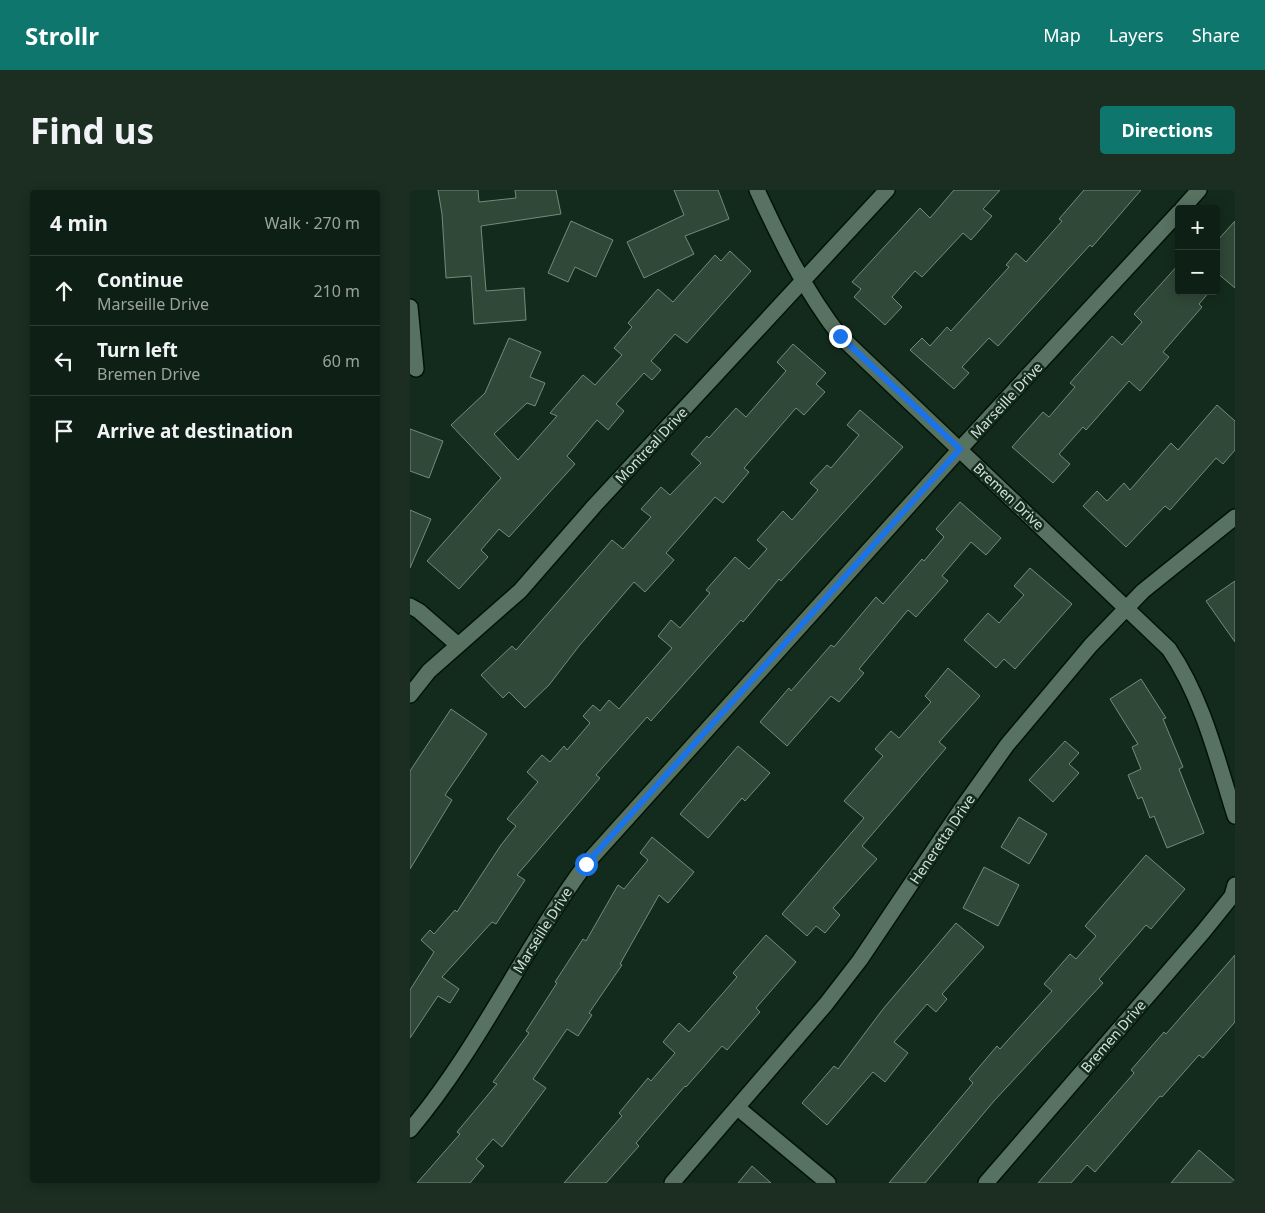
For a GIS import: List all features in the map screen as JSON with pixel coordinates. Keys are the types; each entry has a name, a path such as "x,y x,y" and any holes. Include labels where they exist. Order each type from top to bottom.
{"street":[{"name":"Bremen Drive","path":"757,190 785,250 817,307 840,336 1169,649 1181,666 1210,733 1235,816"},
{"name":"Montreal Drive","path":"410,695 429,671 520,591 595,505 887,190"},
{"path":"1186,205 1200,190"},
{"name":"Marseille Drive","path":"410,1130 484,1026 556,904 586,864 960,449 1175,216"},
{"path":"410,307 416,369"},
{"name":"Heneretta Drive","path":"672,1183 738,1108 860,960 1006,745 1091,645 1143,591 1235,517"},
{"path":"410,606 419,611 458,645"},
{"name":"Bremen Drive","path":"986,1183 1204,932 1232,896 1235,885"},
{"path":"738,1108 828,1183"}],"building":[{"path":"438,190 478,190 479,202 516,198 515,190 556,190 561,214 481,226 486,291 524,288 526,320 474,324 471,276 446,278 442,214"},
{"path":"674,190 718,190 729,219 685,236 694,254 644,278 627,242 684,215"},
{"path":"954,190 1000,190 983,209 992,216 971,240 963,233 922,277 915,271 892,297 902,307 885,325 854,297 861,289 852,282 920,208 930,218"},
{"path":"1084,190 1141,190 1092,247 1090,245 998,346 989,338 962,367 969,373 954,389 910,350 922,338 930,346 947,327 951,331 1009,267 1006,265 1016,253 1026,262 1062,221 1059,219"},
{"path":"571,221 613,240 596,277 575,267 568,282 548,273"},
{"path":"1235,221 1235,288 1220,275 1220,238"},
{"path":"730,251 751,271 687,343 675,334 651,361 661,370 652,380 644,373 616,404 624,411 608,430 597,420 567,456 575,464 509,537 499,529 481,550 488,557 459,589 427,561 501,478 451,425 485,393 509,338 541,352 530,377 545,383 535,406 527,403 494,434 518,460 557,416 550,413 583,375 595,385 622,355 614,348 632,327 628,323 658,289 673,302 715,255 721,261"},
{"path":"1175,268 1175,295 1207,295 1199,304 1202,307 1163,352 1169,357 1140,391 1129,381 1086,430 1083,427 1059,454 1070,464 1053,483 1012,447 1043,412 1049,417 1075,387 1070,383 1112,336 1122,345 1142,322 1134,314"},
{"path":"793,344 826,373 816,384 825,392 804,415 796,408 744,468 749,472 723,503 715,497 666,553 674,560 645,592 634,582 579,646 549,685 525,708 509,692 503,698 481,675 512,646 516,650 612,540 623,549 651,517 641,509 661,487 670,495 701,463 691,454 707,436 709,438 736,408 746,417 786,371 777,362"},
{"path":"1217,405 1235,421 1235,450 1223,464 1216,458 1170,510 1165,506 1126,547 1083,506 1097,491 1107,501 1124,483 1130,490 1171,443 1178,450"},
{"path":"860,410 903,447 781,581 779,579 743,622 741,620 651,721 647,717 596,775 600,778 517,875 525,880 496,924 492,922 442,977 459,989 450,1003 438,996 410,1038 410,990 434,952 421,940 430,930 434,934 455,910 457,912 501,845 516,826 507,819 538,782 527,772 542,755 550,762 564,746 567,750 590,723 583,716 593,705 600,711 609,700 619,709 672,648 658,636 671,620 680,628 710,593 706,590 735,557 749,569 767,549 757,540 783,511 792,520 818,490 810,483 827,465 831,468 859,435 847,425"},
{"path":"410,429 443,441 429,478 410,471"},
{"path":"960,502 1001,538 986,555 971,542 942,576 948,581 916,617 908,610 859,669 864,673 839,702 831,696 787,746 760,722 789,688 791,691 831,645 834,647 876,597 883,604 922,559 924,561 944,537 936,529"},
{"path":"410,510 431,519 410,568"},
{"path":"1030,568 1072,604 1015,669 1004,659 996,668 964,640 988,613 999,623 1024,595 1014,586"},
{"path":"1235,581 1235,642 1206,601"},
{"path":"948,668 980,696 939,742 946,748 862,846 877,859 833,908 840,915 825,933 816,926 807,936 782,914 864,818 844,801 883,756 875,749 891,731 899,738 931,702 925,696"},
{"path":"1141,679 1166,718 1163,719 1183,767 1179,769 1204,833 1167,848 1154,816 1150,818 1142,797 1138,799 1128,775 1141,769 1132,747 1138,744 1110,699"},
{"path":"451,709 487,734 445,795 452,800 410,869 410,771"},
{"path":"1065,741 1079,753 1069,764 1079,773 1053,802 1029,780"},
{"path":"738,746 770,773 745,801 742,798 708,838 680,814"},
{"path":"1019,817 1047,834 1029,864 1001,847"},
{"path":"652,837 694,872 668,903 659,895 620,964 622,965 589,1013 592,1015 578,1036 567,1029 533,1079 546,1088 502,1147 493,1139 476,1159 484,1166 470,1183 417,1183 460,1134 457,1132 497,1084 493,1082 529,1033 526,1031 557,983 555,982 583,939 586,941 618,885 624,889 648,860 640,853"},
{"path":"1146,855 1185,889 1151,929 1146,925 1099,979 1103,983 994,1101 925,1183 889,1183 973,1083 969,1079 997,1046 1000,1049 1052,991 1044,984 1070,954 1076,959 1096,936 1085,926"},
{"path":"984,867 1019,885 998,926 963,908"},
{"path":"956,923 984,947 942,994 947,999 936,1012 927,1004 894,1042 908,1053 885,1082 873,1072 827,1125 802,1103 834,1066 838,1069 883,1009"},
{"path":"766,935 796,962 756,1008 760,1012 727,1050 722,1046 685,1086 636,1143 639,1146 606,1183 564,1183 622,1116 619,1113 648,1078 651,1081 675,1053 663,1042 679,1023 689,1032 737,977 733,973"},
{"path":"1235,955 1235,1022 1203,1058 1199,1055 1162,1097 1160,1096 1095,1172 1087,1165 1071,1183 1038,1183 1134,1073 1131,1070 1164,1032 1166,1034"},
{"path":"1199,1150 1235,1181 1235,1183 1171,1183"},
{"path":"752,1166 771,1183 738,1183"}],"route":[{"path":"586,864 960,449 840,336"}]}
